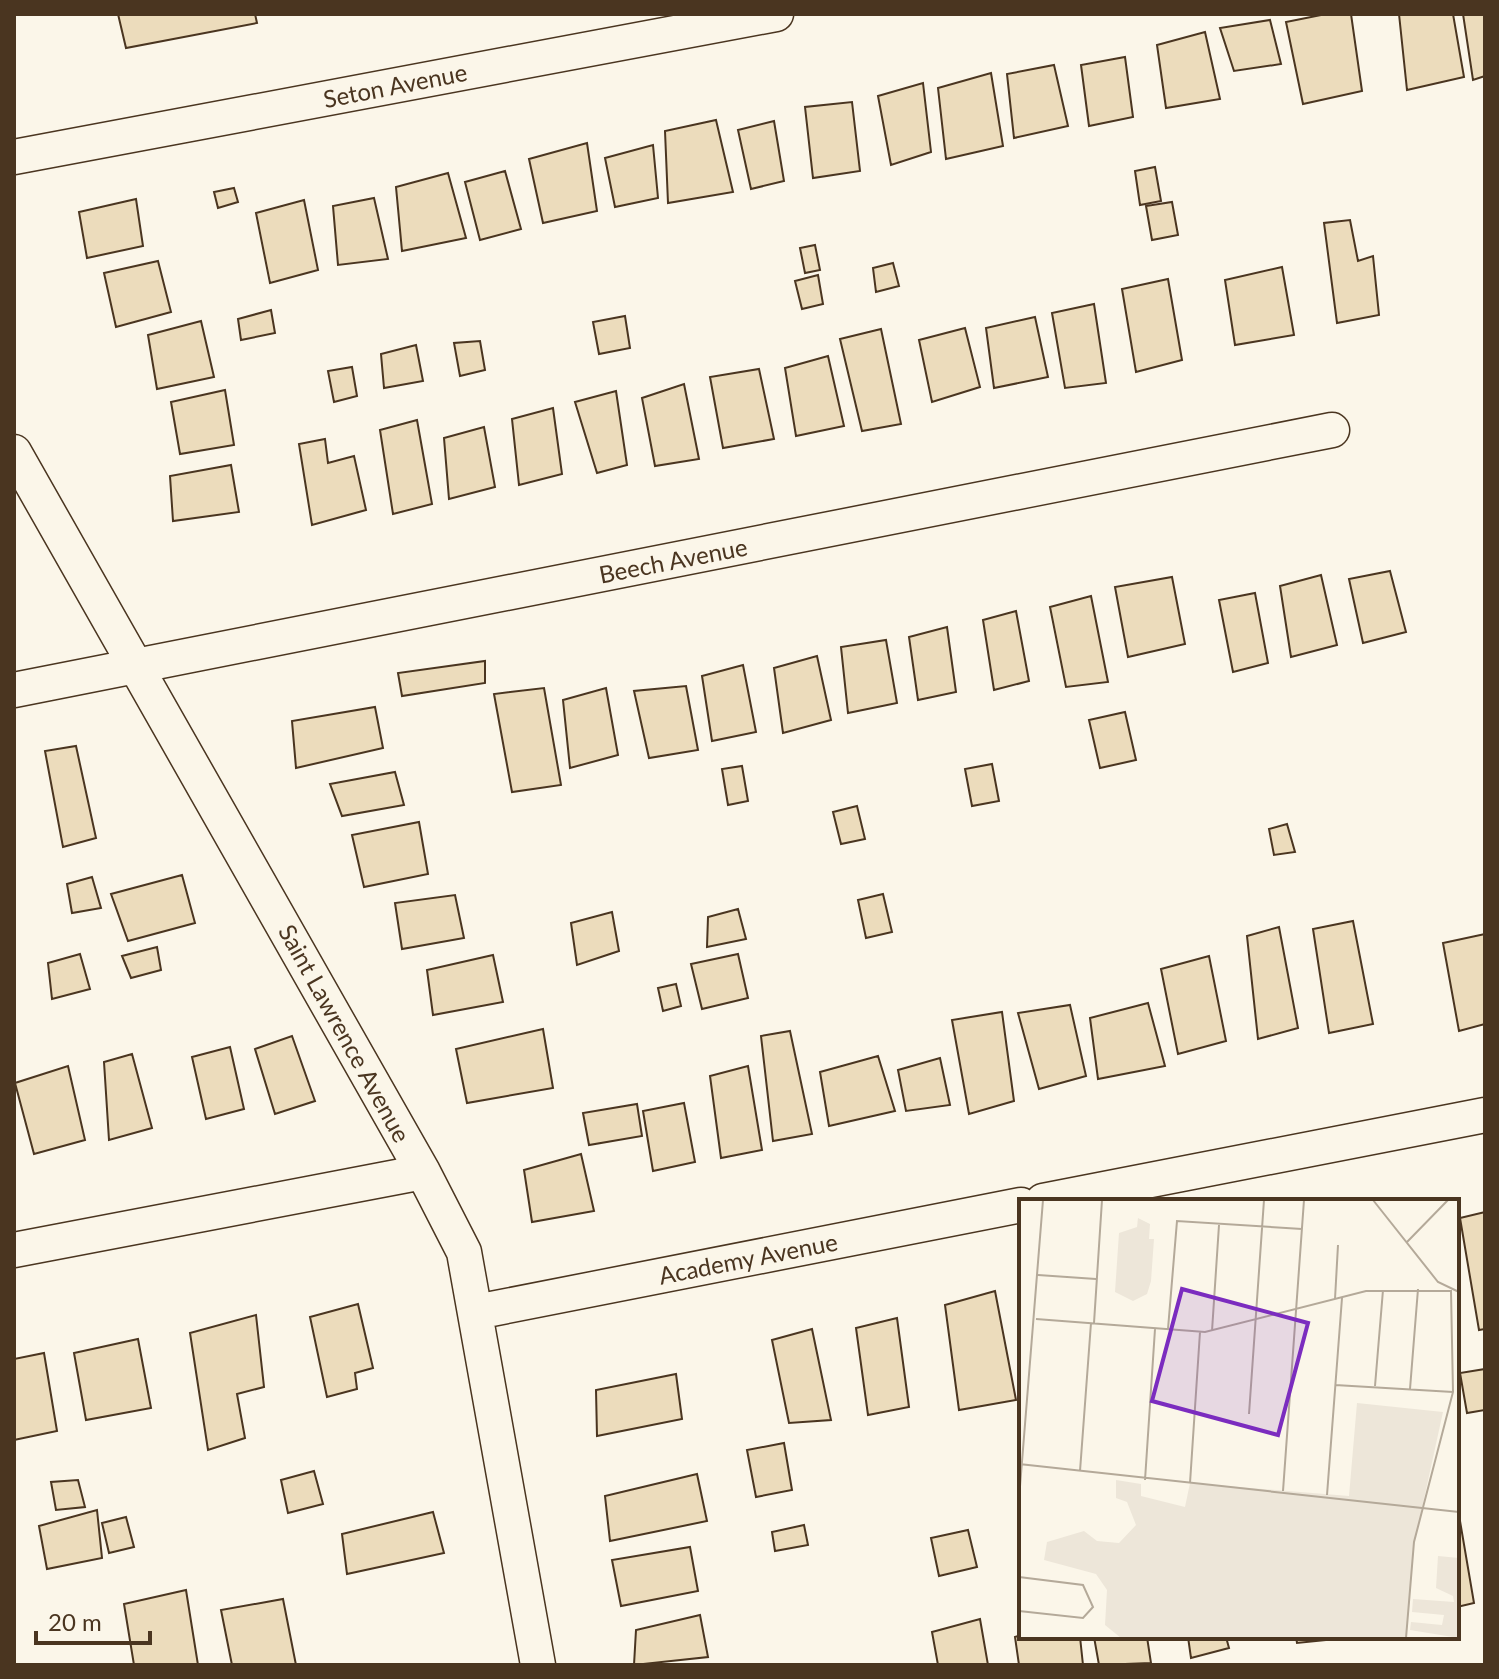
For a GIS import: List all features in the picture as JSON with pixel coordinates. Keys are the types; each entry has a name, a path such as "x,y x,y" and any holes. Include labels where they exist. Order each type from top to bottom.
{"street":[{"name":"Seton Avenue","path":"14,157 776,14"},
{"name":"Beech Avenue","path":"14,690 1332,430"},
{"name":"Saint Lawrence Avenue","path":"14,452 423,1172 464,1252 538,1665"},
{"path":"1053,1199 1485,1115"},
{"path":"14,1250 423,1172"},
{"name":"Academy Avenue","path":"476,1312 1019,1205"}],"building":[{"path":"118,14 255,14 257,23 126,48"},
{"path":"1326,14 1351,14 1362,91 1303,104 1286,22"},
{"path":"1399,14 1453,14 1464,77 1407,90"},
{"path":"1463,14 1485,14 1485,76 1473,80"},
{"path":"1270,20 1281,64 1234,71 1220,28"},
{"path":"1205,32 1220,99 1166,108 1157,45"},
{"path":"1125,57 1133,117 1089,126 1081,65"},
{"path":"1054,65 1068,126 1014,138 1007,74"},
{"path":"991,73 1003,146 946,159 938,88"},
{"path":"923,83 931,152 891,165 878,96"},
{"path":"852,102 860,171 813,178 805,107"},
{"path":"716,120 733,192 668,203 665,131"},
{"path":"774,121 784,181 751,189 738,130"},
{"path":"587,143 597,211 543,223 529,159"},
{"path":"653,145 658,198 615,207 605,158"},
{"path":"1155,167 1161,201 1140,205 1135,171"},
{"path":"505,171 521,229 480,240 465,182"},
{"path":"448,173 466,238 402,251 396,187"},
{"path":"234,188 238,202 218,208 214,192"},
{"path":"374,198 388,259 338,265 333,206"},
{"path":"136,199 143,246 87,258 79,212"},
{"path":"304,200 318,270 270,283 256,213"},
{"path":"1172,202 1178,235 1152,240 1146,206"},
{"path":"1350,220 1358,261 1373,256 1379,315 1337,323 1324,223"},
{"path":"815,245 820,270 805,273 800,248"},
{"path":"158,261 171,312 116,327 104,273"},
{"path":"893,263 899,286 876,292 873,268"},
{"path":"1282,267 1294,335 1235,345 1225,280"},
{"path":"818,275 823,304 802,309 795,281"},
{"path":"1168,279 1182,360 1136,372 1122,289"},
{"path":"1094,304 1106,383 1065,388 1052,313"},
{"path":"271,310 275,333 241,340 238,319"},
{"path":"625,316 630,348 599,354 593,322"},
{"path":"1035,317 1048,377 994,388 986,328"},
{"path":"201,321 214,377 157,389 148,335"},
{"path":"965,328 980,387 932,402 919,340"},
{"path":"881,329 901,424 862,431 840,339"},
{"path":"480,341 485,370 460,376 454,343"},
{"path":"416,345 423,381 384,388 381,354"},
{"path":"828,356 844,426 796,436 785,368"},
{"path":"352,367 357,396 334,402 328,371"},
{"path":"759,369 774,439 723,448 710,377"},
{"path":"684,384 699,459 655,466 642,398"},
{"path":"225,390 234,445 180,454 171,402"},
{"path":"616,391 627,465 597,473 575,402"},
{"path":"553,408 562,474 519,485 512,419"},
{"path":"417,420 432,504 393,514 380,430"},
{"path":"484,427 495,487 449,499 444,438"},
{"path":"325,439 328,463 354,456 366,510 312,525 299,444"},
{"path":"231,465 239,512 173,521 170,476"},
{"path":"1390,571 1406,632 1363,643 1349,579"},
{"path":"1321,575 1337,645 1291,657 1280,586"},
{"path":"1172,577 1185,644 1128,657 1115,587"},
{"path":"1255,593 1268,663 1233,672 1219,600"},
{"path":"1091,596 1108,682 1066,687 1050,607"},
{"path":"1016,611 1029,681 994,690 983,620"},
{"path":"947,627 956,692 918,700 909,637"},
{"path":"886,640 897,703 848,713 841,647"},
{"path":"817,656 831,720 783,733 774,668"},
{"path":"485,661 485,683 402,696 398,673"},
{"path":"743,665 756,732 712,741 702,676"},
{"path":"686,686 698,750 649,758 634,691"},
{"path":"544,688 561,785 512,792 494,694"},
{"path":"606,688 618,755 570,768 563,700"},
{"path":"375,707 383,748 296,768 292,721"},
{"path":"1125,712 1136,760 1100,768 1089,720"},
{"path":"76,746 96,838 63,847 45,751"},
{"path":"992,764 999,801 972,806 965,769"},
{"path":"742,766 748,801 728,805 722,769"},
{"path":"395,772 404,805 342,816 330,784"},
{"path":"857,806 865,839 841,844 833,812"},
{"path":"419,822 428,874 364,887 352,835"},
{"path":"1287,824 1295,852 1274,855 1269,829"},
{"path":"182,875 195,923 128,941 111,894"},
{"path":"92,877 101,908 72,913 67,884"},
{"path":"883,894 892,932 866,938 858,900"},
{"path":"455,895 464,938 402,949 395,903"},
{"path":"738,909 746,939 707,947 708,917"},
{"path":"612,912 619,951 577,965 571,923"},
{"path":"1353,921 1373,1024 1329,1033 1313,929"},
{"path":"1279,927 1298,1028 1258,1039 1247,936"},
{"path":"1485,934 1485,1024 1459,1031 1443,943"},
{"path":"157,947 161,970 131,978 122,956"},
{"path":"80,954 90,989 52,999 48,963"},
{"path":"738,954 748,998 702,1009 691,964"},
{"path":"493,955 503,1002 433,1015 427,970"},
{"path":"1209,956 1226,1041 1178,1054 1161,969"},
{"path":"676,984 681,1006 663,1011 658,988"},
{"path":"1148,1003 1165,1066 1098,1079 1090,1018"},
{"path":"1070,1005 1086,1076 1039,1089 1018,1013"},
{"path":"1002,1012 1014,1101 969,1114 952,1020"},
{"path":"543,1029 553,1088 467,1103 456,1049"},
{"path":"790,1031 812,1134 773,1141 761,1036"},
{"path":"292,1036 315,1101 275,1114 255,1049"},
{"path":"230,1047 244,1109 206,1119 192,1057"},
{"path":"132,1054 152,1128 109,1140 104,1062"},
{"path":"878,1056 895,1111 829,1126 820,1072"},
{"path":"940,1058 950,1105 906,1111 898,1070"},
{"path":"68,1066 85,1140 34,1154 15,1083"},
{"path":"748,1066 762,1150 721,1158 710,1076"},
{"path":"684,1103 695,1162 653,1171 643,1111"},
{"path":"637,1104 642,1136 589,1145 583,1113"},
{"path":"581,1154 594,1211 532,1222 524,1170"},
{"path":"1485,1212 1485,1329 1479,1330 1460,1218"},
{"path":"995,1291 1016,1400 959,1410 945,1305"},
{"path":"358,1304 373,1368 355,1373 357,1389 327,1397 310,1317"},
{"path":"256,1315 264,1387 237,1394 245,1438 208,1450 190,1333"},
{"path":"897,1318 909,1407 868,1415 856,1328"},
{"path":"812,1329 831,1420 789,1423 772,1340"},
{"path":"138,1339 151,1408 86,1420 74,1353"},
{"path":"44,1353 57,1431 14,1440 14,1359"},
{"path":"1485,1369 1485,1410 1467,1413 1460,1373"},
{"path":"676,1374 682,1419 597,1436 596,1390"},
{"path":"784,1443 792,1490 756,1497 747,1450"},
{"path":"314,1471 323,1504 288,1513 281,1480"},
{"path":"697,1474 707,1521 610,1541 605,1496"},
{"path":"78,1480 85,1507 56,1510 51,1482"},
{"path":"97,1510 102,1558 47,1569 39,1526"},
{"path":"433,1512 444,1553 347,1574 342,1534"},
{"path":"126,1517 134,1547 109,1553 102,1523"},
{"path":"1459,1521 1460,1521 1474,1603 1459,1607"},
{"path":"804,1525 808,1545 775,1551 772,1532"},
{"path":"968,1530 977,1567 939,1576 931,1538"},
{"path":"690,1547 698,1591 621,1606 612,1560"},
{"path":"186,1590 198,1665 134,1665 124,1604"},
{"path":"283,1599 296,1665 232,1665 221,1610"},
{"path":"700,1615 708,1657 634,1665 636,1630"},
{"path":"980,1619 988,1665 938,1665 932,1632"},
{"path":"1015,1637 1080,1639 1083,1665 1019,1665"},
{"path":"1094,1639 1147,1639 1151,1663 1099,1665"},
{"path":"1188,1639 1227,1639 1229,1648 1191,1658"},
{"path":"1296,1639 1335,1639 1297,1643"}]}
